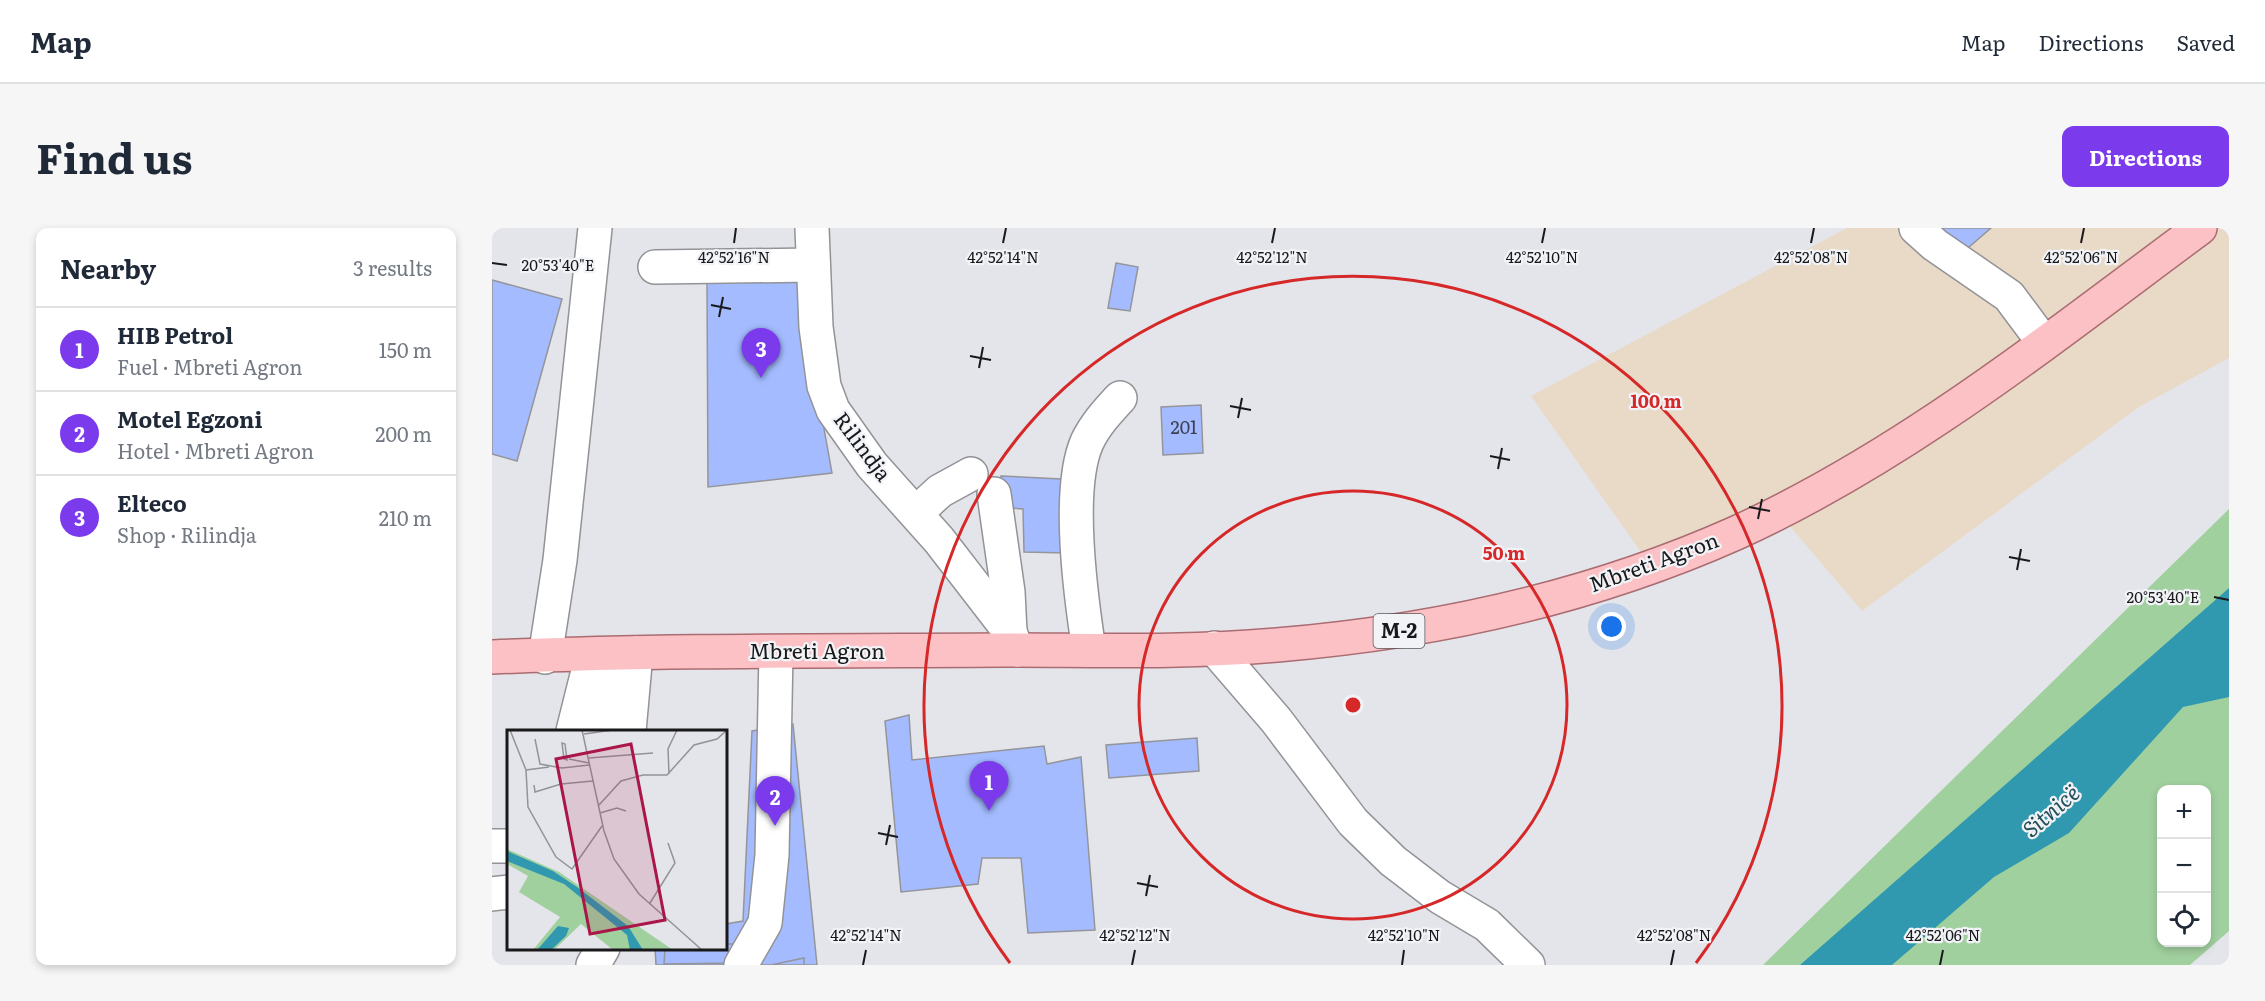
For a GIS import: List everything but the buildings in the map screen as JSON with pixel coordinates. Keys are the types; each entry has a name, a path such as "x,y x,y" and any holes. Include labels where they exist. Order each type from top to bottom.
{"main road":[{"name":"Mbreti Agron","path":"492,657 776,652 1013,641 1089,650 1274,645 1373,635 1455,623 1558,598 1680,556 1737,532 1871,462 1932,423 2200,228"}],"street":[{"path":"545,657 560,560 596,228"},
{"name":"Rilindja","path":"812,228 816,327 824,386 834,410 872,465 916,513 1013,641"},
{"path":"1916,228 1935,245 2008,296 2044,343"},
{"path":"655,267 813,265"},
{"path":"1089,650 1080,589 1078,479 1086,445 1096,424 1120,398"},
{"path":"916,513 940,491 983,484 1008,592 1013,641"},
{"path":"1214,648 1276,720 1353,822 1393,861 1440,897 1487,925 1528,965"},
{"path":"741,965 765,923 772,855 776,652"},
{"path":"574,730 613,654"},
{"path":"606,730 613,654"},
{"path":"613,654 629,730"},
{"path":"492,894 507,892"},
{"path":"571,965 578,950"},
{"path":"593,965 602,950"}],"shaded area":[{"path":"1847,228 2229,228 2229,358 2139,407 1862,611 1788,524 1657,575 1531,396"}],"green space":[{"path":"2229,509 2229,931 2211,947 2211,785 2157,785 2157,947 2211,947 2190,965 1763,965"}],"water":[{"name":"Sitnicë","path":"2229,588 2229,697 2183,707 2069,833 1994,877 1892,965 1800,965"}],"place":[{"name":"Elteco","path":"761,378"},
{"name":"HIB Petrol","path":"989,811"},
{"name":"Motel Egzoni","path":"775,826"}]}
